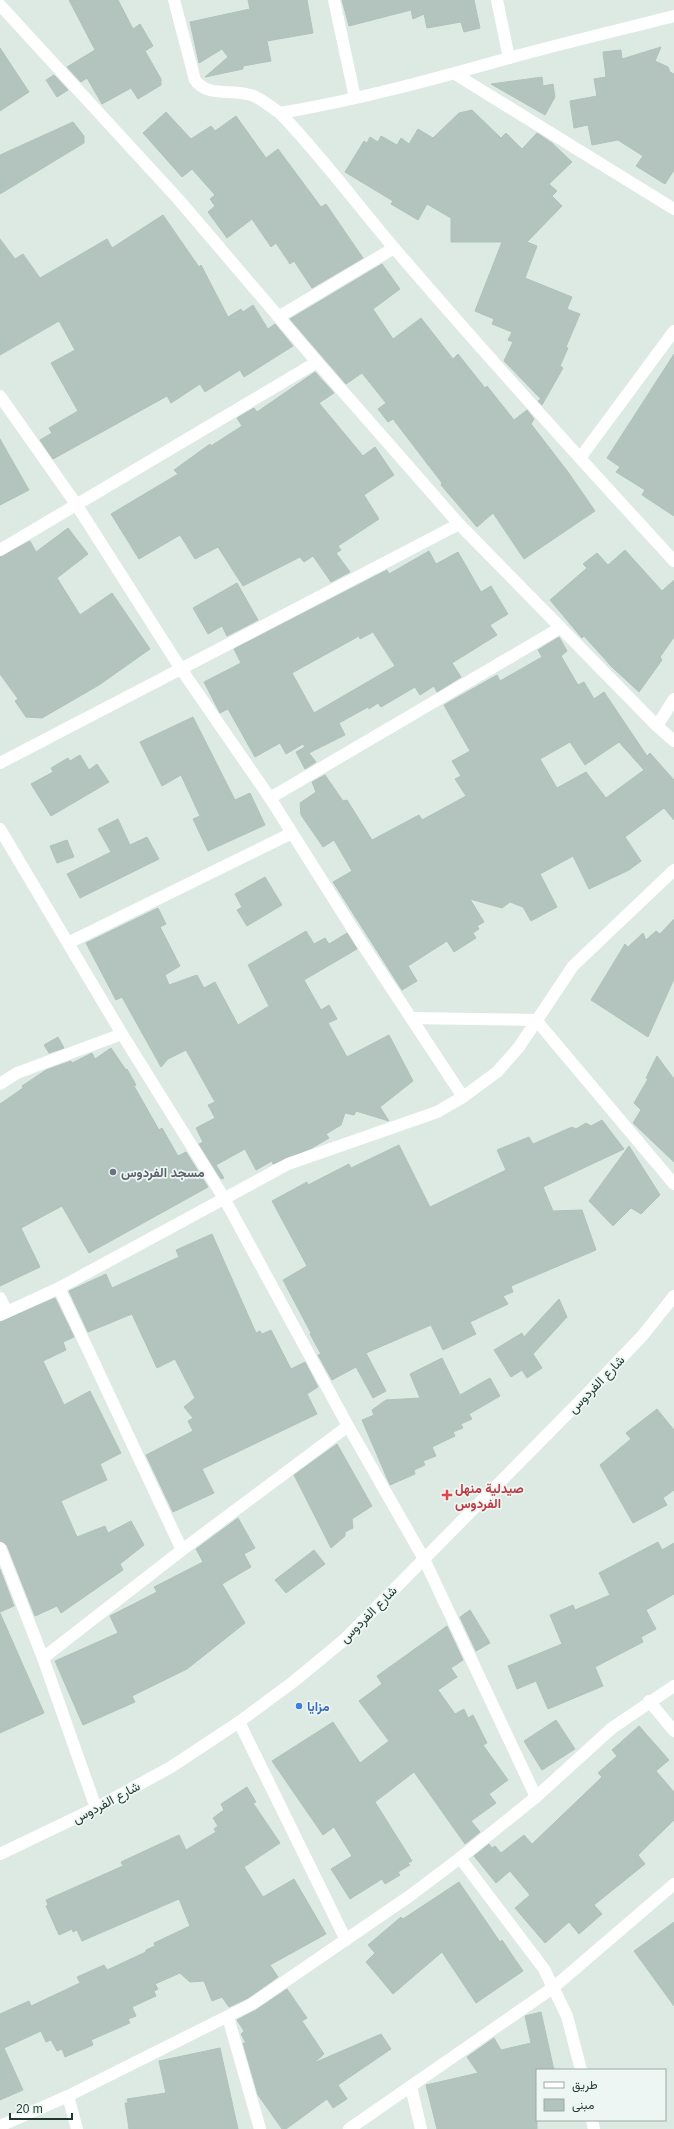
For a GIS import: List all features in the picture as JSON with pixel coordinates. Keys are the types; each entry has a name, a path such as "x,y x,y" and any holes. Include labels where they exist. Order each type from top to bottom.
{"street":[{"path":"174,0 195,80 198,85 207,90 240,92 254,96 280,113 313,147 394,248 520,393 674,561"},
{"path":"334,0 355,98"},
{"path":"497,0 509,58"},
{"path":"0,5 178,200 459,524 657,726 674,741"},
{"path":"280,113 355,98 455,74 509,58 674,16"},
{"path":"455,74 674,209"},
{"path":"280,316 394,248"},
{"path":"580,458 673,334"},
{"path":"0,550 317,362"},
{"path":"0,396 76,504 181,669 270,798 463,1097"},
{"path":"0,763 459,524"},
{"path":"270,798 560,628"},
{"path":"657,726 674,700"},
{"path":"0,829 122,1034 224,1198 348,1426 424,1559 536,1796"},
{"path":"68,943 292,833"},
{"path":"0,1298 3,1314 59,1288 288,1164 437,1112 463,1097 497,1072 519,1047 573,966 674,870"},
{"path":"411,1018 536,1020 674,1184"},
{"path":"0,1084 17,1073 122,1034"},
{"path":"59,1288 182,1550"},
{"name":"شارع الفردوس","path":"0,1854 96,1808 171,1767 239,1722 293,1682 344,1640 589,1392 642,1335 674,1296"},
{"path":"43,1658 182,1550 348,1426"},
{"path":"0,1548 43,1658 96,1808"},
{"path":"0,2126 68,2096 252,2004 346,1940 460,1858 536,1796 612,1728 649,1701 674,1686"},
{"path":"649,1701 674,1731"},
{"path":"239,1722 346,1940"},
{"path":"460,1858 544,1968 554,1987 571,2028 580,2069"},
{"path":"349,2129 554,1987 674,1884"},
{"path":"228,2016 260,2129"},
{"path":"411,2087 421,2129"},
{"path":"68,2096 77,2129"}],"building":[{"path":"69,0 118,0 133,29 140,24 153,46 145,51 161,79 161,85 138,99 131,88 102,104 87,78 81,82 67,67 95,50"},
{"path":"248,0 307,0 313,33 267,41 271,61 243,66 243,69 205,77 228,57 222,49 199,63 190,22 250,9"},
{"path":"342,0 474,0 480,28 464,32 461,22 427,28 424,14 413,19 411,10 349,26"},
{"path":"661,47 655,61 668,67 670,72 674,74 674,170 665,184 636,166 643,156 618,140 592,145 588,125 574,128 570,101 597,96 594,79 606,77 603,52 621,50 622,59"},
{"path":"0,48 29,92 0,111"},
{"path":"54,75 68,90 57,97 46,80"},
{"path":"542,77 543,86 553,84 555,97 545,115 491,84"},
{"path":"472,110 501,138 506,133 522,149 537,133 552,143 572,162 549,184 557,191 552,196 562,206 527,242 537,246 525,278 572,297 567,309 580,314 566,347 568,348 560,366 563,368 542,405 538,401 541,399 504,361 513,342 508,340 512,332 492,324 494,319 475,311 502,242 451,242 451,218 427,204 418,220 391,204 393,201 345,172 364,141 367,143 370,137 378,142 381,136 397,145 401,138 409,144 418,129 433,138 459,113"},
{"path":"166,112 191,139 211,126 215,131 236,116 266,158 278,149 321,207 326,204 363,258 312,288 294,261 290,264 276,243 271,247 252,219 227,238 208,212 215,206 210,199 215,195 192,169 182,177 143,133"},
{"path":"73,122 84,136 84,143 0,194 0,155"},
{"path":"163,215 199,267 201,265 228,317 241,309 243,312 253,305 268,329 275,324 293,346 244,377 240,370 205,392 200,384 171,403 167,396 53,459 40,440 52,433 49,428 78,411 51,363 75,350 59,321 0,355 0,239 15,259 23,254 40,278 107,239 112,248"},
{"path":"382,264 400,289 373,309 393,339 421,318 453,359 458,354 485,388 487,386 514,420 527,410 534,419 531,424 568,472 595,511 524,559 493,513 477,527 441,485 442,483 393,419 388,422 378,409 386,403 362,373 346,384 290,319"},
{"path":"674,354 674,516 642,495 645,490 616,472 620,467 607,458"},
{"path":"315,372 334,393 319,403 363,456 375,447 394,475 364,495 379,519 338,546 341,550 336,553 350,572 331,582 313,556 304,562 300,557 243,586 218,547 195,559 180,535 139,559 111,514 178,474 174,470 210,444 211,446 242,426 237,418 254,408 257,412"},
{"path":"0,439 29,490 0,505"},
{"path":"68,528 88,554 57,578 80,615 112,593 150,649 99,685 42,718 26,717 15,701 18,699 0,674 0,557 30,541 36,552"},
{"path":"625,550 662,591 674,580 674,637 660,657 662,660 639,692 612,667 584,636 582,638 550,600 587,568 583,564 597,553 608,565"},
{"path":"429,551 436,564 458,552 481,592 491,586 508,614 490,625 497,635 452,663 461,677 437,692 434,686 420,695 415,687 381,707 378,703 369,709 368,707 339,723 345,735 309,753 316,762 305,769 296,752 305,747 303,744 286,754 280,743 255,757 228,709 220,713 204,682 241,663 234,649 387,570 389,574","holes":["373,632 395,666 314,713 292,673 359,636 360,639"]},
{"path":"237,583 258,620 227,636 222,626 208,634 193,608"},
{"path":"559,637 567,651 561,656 578,685 584,682 594,699 604,692 647,756 650,753 674,780 674,820 664,808 625,837 641,861 629,870 589,889 573,856 540,874 557,907 531,921 523,907 510,902 502,908 470,899 484,922 477,926 479,929 473,933 476,938 454,952 447,941 408,966 417,981 402,990 333,882 352,871 334,840 323,847 301,815 300,803 316,792 312,782 325,775 343,801 347,800 372,840 419,815 422,820 466,796 455,779 461,776 452,761 470,751 444,705 497,675 500,681 542,657 538,650","holes":["570,742 585,765 619,742 644,770 606,798 586,772 557,788 540,759"]},
{"path":"193,717 235,800 250,793 265,825 208,851 193,819 200,816 181,775 162,786 140,742"},
{"path":"80,755 89,770 97,764 109,782 51,816 31,784 53,772 51,768 68,758 70,761"},
{"path":"118,819 130,845 147,837 159,859 80,898 67,874 111,852 98,829"},
{"path":"67,840 74,857 57,863 50,846"},
{"path":"265,877 282,905 247,926 237,910 242,907 235,894"},
{"path":"158,908 166,924 160,927 180,966 165,975 169,985 197,975 204,988 215,982 238,1025 269,1006 248,965 306,931 314,944 325,938 329,944 347,933 357,949 304,980 321,1010 329,1005 337,1019 328,1023 347,1057 389,1035 413,1081 380,1107 389,1121 356,1111 354,1115 345,1113 341,1125 326,1134 329,1138 312,1148 273,1164 272,1161 256,1170 245,1149 216,1165 224,1178 221,1179 199,1144 203,1142 196,1128 215,1118 208,1105 215,1102 186,1050 168,1059 161,1067 122,997 116,1000 86,943"},
{"path":"674,919 674,979 648,1037 591,1000 625,944 628,947 643,933 646,940 656,931 660,934"},
{"path":"58,1037 64,1048 49,1053 44,1045"},
{"path":"111,1048 126,1070 127,1069 136,1085 134,1086 159,1130 162,1128 178,1156 186,1152 208,1187 89,1253 62,1206 21,1228 40,1267 0,1286 0,1104 23,1088 22,1086 46,1070 71,1061 72,1063 92,1053 95,1059"},
{"path":"657,1056 674,1079 674,1162 633,1123 641,1110 634,1103 648,1079 646,1078"},
{"path":"602,1120 624,1149 543,1187 553,1211 582,1210 596,1250 511,1286 513,1292 503,1296 508,1304 470,1322 476,1334 443,1350 431,1325 366,1353 386,1391 373,1398 356,1367 332,1380 318,1355 321,1354 310,1334 311,1333 283,1280 307,1266 272,1201 307,1182 308,1185 349,1164 351,1168 399,1145 430,1207 506,1170 497,1150 529,1137 533,1144 572,1127 576,1129 586,1123 591,1126"},
{"path":"629,1146 660,1195 641,1214 631,1208 613,1226 589,1201"},
{"path":"212,1234 256,1333 260,1331 262,1334 271,1330 291,1369 305,1362 318,1387 307,1394 317,1414 202,1469 214,1493 173,1512 146,1455 193,1431 188,1421 193,1418 184,1407 195,1398 175,1359 157,1368 132,1314 88,1332 69,1291 106,1274 112,1288 179,1257 176,1250"},
{"path":"55,1298 74,1337 63,1342 66,1350 43,1361 64,1405 90,1391 121,1453 100,1464 107,1480 61,1501 77,1537 105,1526 108,1533 131,1521 144,1545 120,1564 123,1570 61,1613 57,1606 35,1616 7,1545 0,1541 0,1322"},
{"path":"559,1299 567,1317 533,1354 542,1368 527,1378 522,1370 511,1377 494,1350 522,1333 524,1337"},
{"path":"442,1358 460,1395 490,1378 500,1396 469,1414 472,1419 461,1424 463,1428 453,1432 455,1436 432,1447 436,1456 423,1461 425,1465 414,1470 415,1474 390,1485 362,1420 374,1415 372,1410 386,1400 420,1398 410,1374"},
{"path":"657,1409 674,1430 674,1490 663,1498 667,1505 633,1523 600,1465 631,1439 626,1433"},
{"path":"337,1444 372,1506 352,1519 353,1528 345,1532 345,1536 331,1548 294,1475"},
{"path":"238,1518 255,1548 244,1554 251,1567 222,1584 245,1623 187,1669 132,1696 135,1702 83,1725 55,1661 118,1633 110,1616 157,1592 154,1587 203,1562 196,1549"},
{"path":"658,1542 662,1550 674,1543 674,1594 646,1610 656,1629 641,1637 643,1642 595,1667 603,1686 548,1709 536,1681 517,1689 508,1666 562,1644 550,1615 573,1605 575,1610 610,1595 599,1573"},
{"path":"314,1550 325,1564 286,1593 275,1580"},
{"path":"0,1569 14,1606 0,1612"},
{"path":"470,1610 490,1643 476,1651 460,1617"},
{"path":"0,1613 44,1713 0,1733"},
{"path":"447,1626 463,1660 451,1668 457,1677 438,1690 455,1714 464,1709 468,1718 473,1715 487,1743 483,1745 508,1780 489,1794 496,1803 471,1821 480,1832 465,1844 414,1772 375,1802 412,1861 408,1863 410,1865 398,1872 400,1875 385,1884 382,1879 350,1899 331,1869 352,1856 334,1827 323,1835 272,1761 333,1722 360,1763 389,1741 359,1701 382,1684 377,1676"},
{"path":"556,1720 575,1749 542,1770 524,1741"},
{"path":"639,1726 669,1760 656,1771 674,1792 674,1820 638,1855 645,1864 594,1905 602,1914 579,1934 569,1922 545,1943 515,1908 530,1895 510,1871 496,1883 474,1856 489,1844 492,1848 495,1846 501,1853 524,1835 532,1844 602,1777 598,1773 617,1756 612,1750"},
{"path":"247,1787 256,1802 253,1803 280,1843 244,1867 263,1897 294,1879 326,1934 270,1965 278,1977 248,1998 229,2007 222,1997 212,2001 204,1981 190,1982 180,1973 155,1984 158,1989 154,1991 156,1996 132,2007 136,2016 128,2019 130,2023 91,2040 93,2045 65,2057 62,2049 57,2051 51,2040 46,2042 41,2031 4,2048 23,2090 0,2100 0,2014 29,2001 31,2006 80,1983 77,1977 104,1965 107,1970 146,1952 146,1950 155,1946 154,1943 190,1926 179,1899 82,1941 77,1930 73,1932 72,1929 59,1935 46,1906 48,1905 46,1900 123,1866 121,1862 179,1835 186,1850 216,1832 214,1829 218,1826 213,1818 224,1810 221,1804"},
{"path":"459,1882 500,1942 502,1940 523,1971 476,2003 442,1952 393,1994 366,1962 375,1953 368,1945 401,1917 403,1919"},
{"path":"674,1922 674,2006 634,1951"},
{"path":"287,1989 307,2018 302,2021 324,2054 314,2063 381,2034 391,2049 338,2085 347,2099 333,2108 327,2099 286,2129 282,2129 258,2095 243,2043 246,2043 241,2034 244,2031 237,2020 256,2010"},
{"path":"541,2012 554,2069 536,2069 537,2129 437,2129 426,2085 478,2073 467,2057 494,2038 501,2050 531,2043 525,2016"},
{"path":"220,2048 238,2129 129,2129 125,2103 128,2103 127,2099 166,2093 159,2061"}],"place":[{"name":"مسجد الفردوس","path":"113,1172"},
{"name":"صيدلية منهل الفردوس","path":"447,1495"},
{"name":"مزايا","path":"299,1706"}]}
